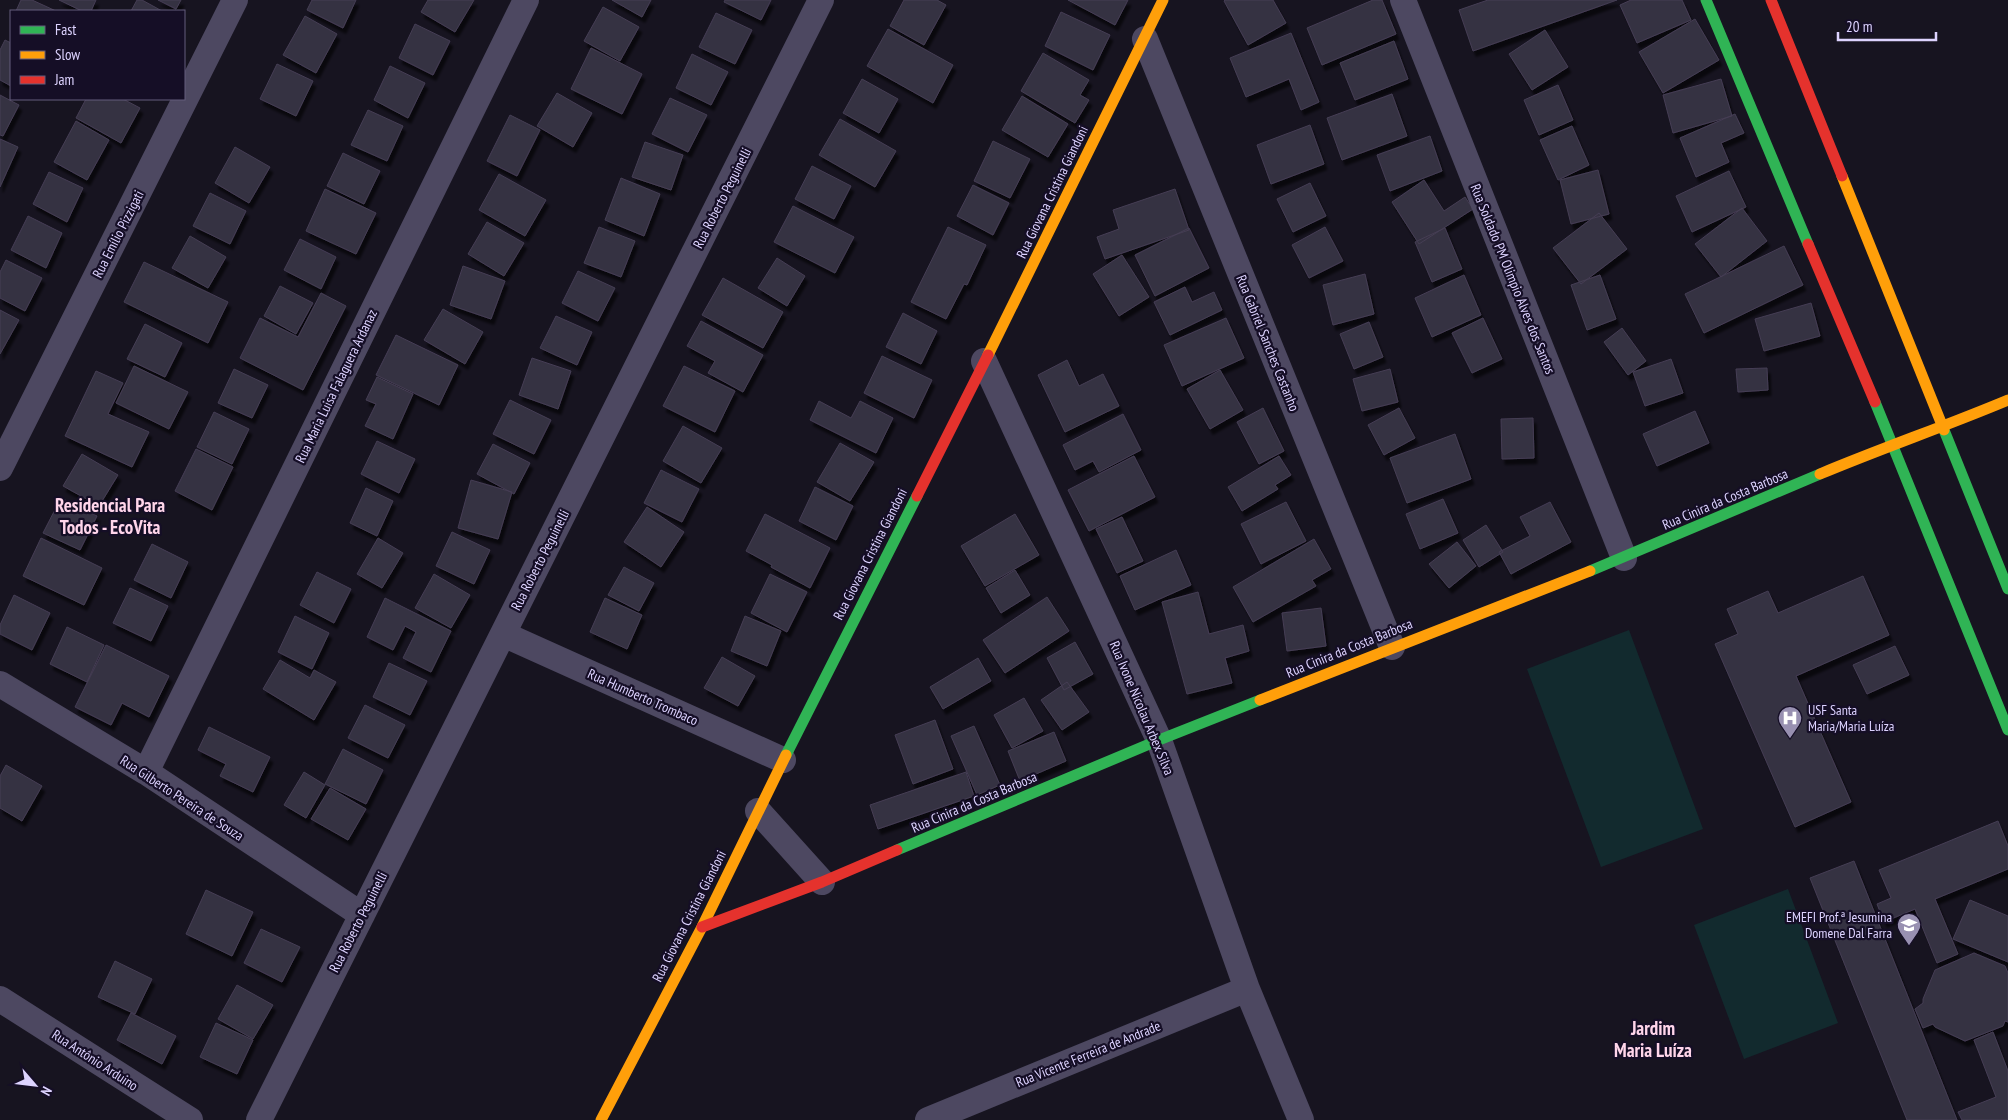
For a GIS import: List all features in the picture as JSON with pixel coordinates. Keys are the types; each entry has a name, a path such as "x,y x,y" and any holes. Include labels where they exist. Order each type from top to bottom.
{"street":[{"name":"Rua Emílio Pizzigati","path":"185,100 235,0"},
{"name":"Rua Maria Luisa Falaguera Ardanaz","path":"146,772 526,0"},
{"name":"Rua Roberto Peguinelli","path":"259,1120 822,0"},
{"name":"Rua Giovana Cristina Giandoni","path":"601,1120 702,927 782,760 1040,253 1163,0"},
{"name":"Rua Soldado PM Olimpio Alves dos Santos","path":"1403,0 1624,558"},
{"path":"1706,0 1892,444 2008,730"},
{"path":"1771,0 2008,589"},
{"name":"Rua Gabriel Sanches Castanho","path":"1144,39 1392,646"},
{"name":"Rua Emílio Pizzigati","path":"0,468 185,100"},
{"name":"Rua Ivone Nicolau Arbex Silva","path":"984,361 1159,740 1248,989 1301,1120"},
{"name":"Rua Cinira da Costa Barbosa","path":"702,927 822,882 1159,740 1392,646 1624,558 1892,444 1942,427 2008,400"},
{"name":"Rua Humberto Trombaco","path":"503,634 782,760"},
{"name":"Rua Gilberto Pereira de Souza","path":"0,684 146,772 362,916"},
{"path":"758,811 822,882"},
{"name":"Rua Vicente Ferreira de Andrade","path":"928,1120 1248,989"},
{"name":"Rua Antônio Arduino","path":"0,999 190,1120"}],"green space":[{"path":"1629,630 1703,829 1601,867 1527,669"},
{"path":"1788,889 1838,1023 1744,1059 1694,925"}],"building":[{"path":"21,0 32,0 54,10 16,10"},
{"path":"59,0 96,0 91,10 80,10"},
{"path":"137,0 142,0 160,10 132,10"},
{"path":"158,0 181,0 176,9"},
{"path":"312,0 356,0 343,28 307,10"},
{"path":"428,0 474,0 455,32 421,12"},
{"path":"612,0 651,0 642,17"},
{"path":"725,0 771,0 761,20 724,2"},
{"path":"904,0 937,0 946,5 924,45 890,26"},
{"path":"1068,0 1128,0 1115,25"},
{"path":"1225,0 1273,0 1286,23 1248,45"},
{"path":"1373,0 1382,0 1396,34 1322,65 1307,28"},
{"path":"1488,0 1617,0 1473,51 1459,10"},
{"path":"1631,0 1682,0 1691,20 1637,43 1620,5"},
{"path":"603,7 639,27 620,61 584,41"},
{"path":"1061,12 1110,35 1093,70 1045,46"},
{"path":"716,13 752,30 735,64 699,47"},
{"path":"305,16 337,34 316,73 283,55"},
{"path":"1695,19 1719,60 1663,93 1639,52"},
{"path":"415,24 450,41 433,75 399,58"},
{"path":"888,29 953,65 933,103 867,66"},
{"path":"1545,30 1568,67 1532,90 1509,54"},
{"path":"1291,33 1319,102 1301,110 1289,79 1246,97 1230,58"},
{"path":"5,40 10,42 10,85 0,80 0,50"},
{"path":"1394,41 1408,79 1355,100 1340,63"},
{"path":"591,48 642,74 622,114 571,89"},
{"path":"1043,53 1089,80 1080,95 1089,100 1075,123 1021,91"},
{"path":"692,54 728,72 711,105 676,88"},
{"path":"277,64 313,81 296,116 260,99"},
{"path":"390,66 425,83 408,118 374,100"},
{"path":"862,79 898,99 879,133 843,113"},
{"path":"1721,79 1732,116 1673,133 1663,95"},
{"path":"1558,85 1573,120 1539,135 1524,100"},
{"path":"557,93 592,113 573,147 537,126"},
{"path":"1392,94 1407,136 1342,160 1327,118"},
{"path":"0,95 19,105 3,136 0,135"},
{"path":"1022,96 1068,124 1048,157 1002,130"},
{"path":"670,98 707,115 688,152 652,134"},
{"path":"85,100 125,100 140,108 121,143 76,118"},
{"path":"368,110 403,126 387,161 351,145"},
{"path":"1735,114 1744,133 1721,143 1729,162 1696,177 1680,138"},
{"path":"510,115 540,130 517,176 487,161"},
{"path":"840,119 896,151 875,187 819,155"},
{"path":"76,121 109,140 87,180 54,162"},
{"path":"1310,125 1324,164 1271,184 1257,145"},
{"path":"1572,126 1589,165 1558,180 1540,140"},
{"path":"1430,136 1442,171 1390,191 1377,155"},
{"path":"0,139 18,147 0,187"},
{"path":"993,141 1030,159 1010,198 974,181"},
{"path":"645,142 683,155 671,190 632,177"},
{"path":"235,147 270,167 249,203 215,183"},
{"path":"343,153 380,171 364,204 327,186"},
{"path":"812,166 851,186 834,219 795,199"},
{"path":"1598,170 1609,214 1571,224 1560,180"},
{"path":"1729,171 1746,207 1692,232 1676,196"},
{"path":"49,172 83,188 67,222 33,204"},
{"path":"499,174 546,200 525,236 479,210"},
{"path":"621,178 660,194 644,236 605,220"},
{"path":"1424,180 1444,211 1465,197 1473,209 1419,244 1392,202"},
{"path":"1310,183 1326,216 1293,232 1277,199"},
{"path":"973,185 1009,203 993,235 957,216"},
{"path":"325,189 376,213 356,254 306,231"},
{"path":"1175,189 1189,230 1105,259 1097,237 1119,229 1113,210"},
{"path":"210,193 246,211 230,244 193,226"},
{"path":"793,206 854,237 835,273 774,242"},
{"path":"1742,208 1767,241 1721,277 1695,244"},
{"path":"1599,213 1627,249 1581,284 1553,248"},
{"path":"28,216 62,233 46,268 11,250"},
{"path":"487,222 524,243 504,276 468,254"},
{"path":"599,227 635,241 621,277 584,263"},
{"path":"948,227 986,245 967,285 964,284 946,319 911,302"},
{"path":"1325,227 1343,261 1309,278 1292,245"},
{"path":"1189,228 1209,268 1155,296 1135,255"},
{"path":"1445,228 1462,269 1432,282 1415,242"},
{"path":"190,236 226,257 208,288 172,268"},
{"path":"300,239 336,257 321,289 284,270"},
{"path":"1784,246 1803,285 1704,333 1685,294"},
{"path":"1122,255 1149,297 1119,316 1093,274"},
{"path":"777,258 805,276 787,306 758,288"},
{"path":"6,260 42,278 25,311 0,298 0,272"},
{"path":"144,262 228,302 208,343 124,302"},
{"path":"463,266 505,281 491,319 450,305"},
{"path":"578,271 615,288 598,321 562,303"},
{"path":"1365,274 1374,314 1333,325 1323,285"},
{"path":"1464,275 1481,315 1432,337 1415,298"},
{"path":"1600,275 1616,319 1587,330 1571,285"},
{"path":"723,278 783,312 763,348 702,315"},
{"path":"280,286 313,303 296,334 264,316"},
{"path":"1185,287 1192,302 1214,292 1222,310 1170,335 1154,302"},
{"path":"321,293 346,306 303,390 240,358 260,318 298,337"},
{"path":"1811,303 1820,336 1764,351 1755,319"},
{"path":"443,309 483,332 465,364 424,340"},
{"path":"0,310 19,320 0,354"},
{"path":"903,313 937,331 921,364 886,347"},
{"path":"556,316 592,332 577,365 540,348"},
{"path":"1226,318 1244,358 1182,386 1164,345"},
{"path":"1483,318 1502,359 1472,373 1452,333"},
{"path":"701,321 763,355 743,392 708,373 715,361 687,346"},
{"path":"1369,322 1383,357 1354,369 1340,334"},
{"path":"145,324 182,343 165,377 127,359"},
{"path":"1622,328 1646,361 1628,375 1604,342"},
{"path":"396,335 458,365 439,405 376,375"},
{"path":"882,356 932,380 914,418 864,393"},
{"path":"532,358 571,371 558,409 519,395"},
{"path":"1671,359 1683,393 1645,406 1633,372"},
{"path":"1067,360 1079,386 1103,374 1119,406 1065,432 1038,375"},
{"path":"134,366 188,392 169,429 116,403"},
{"path":"684,366 735,391 715,432 663,406"},
{"path":"1767,368 1768,390 1738,392 1736,369"},
{"path":"234,369 268,385 252,418 218,403"},
{"path":"1390,369 1398,402 1362,411 1353,379"},
{"path":"1220,370 1243,410 1210,429 1187,389"},
{"path":"96,371 123,383 108,414 149,432 132,467 65,436"},
{"path":"377,377 413,394 393,439 365,426 376,404 366,400"},
{"path":"510,400 551,420 534,454 493,434"},
{"path":"819,401 851,418 860,401 893,418 876,453 810,420"},
{"path":"1263,408 1284,451 1259,464 1237,422"},
{"path":"1399,408 1415,438 1384,455 1368,425"},
{"path":"1695,411 1709,443 1657,466 1643,434"},
{"path":"214,412 249,429 232,464 197,447"},
{"path":"1123,414 1141,450 1099,472 1093,461 1075,470 1063,445"},
{"path":"1533,418 1534,458 1502,459 1501,419"},
{"path":"683,426 722,448 701,483 663,461"},
{"path":"1455,434 1471,479 1407,503 1390,458"},
{"path":"377,441 415,459 399,493 361,474"},
{"path":"840,443 874,462 850,501 817,482"},
{"path":"493,444 530,463 514,494 477,474"},
{"path":"196,449 233,467 212,510 175,491"},
{"path":"82,454 118,475 99,506 63,486"},
{"path":"1134,456 1155,497 1089,531 1068,490"},
{"path":"1279,456 1291,475 1275,485 1278,489 1242,511 1228,487"},
{"path":"661,470 699,489 682,522 644,503"},
{"path":"471,480 512,492 498,539 458,528"},
{"path":"815,487 853,506 836,540 799,521"},
{"path":"366,488 393,501 377,536 350,523"},
{"path":"61,498 97,516 80,550 43,533"},
{"path":"1443,499 1458,533 1420,549 1406,514"},
{"path":"1286,502 1306,541 1261,564 1241,524"},
{"path":"1550,502 1571,542 1511,574 1499,552 1530,536 1520,517"},
{"path":"647,507 684,532 661,567 624,542"},
{"path":"765,514 830,548 810,588 746,551"},
{"path":"1015,514 1039,555 985,586 961,546"},
{"path":"1122,517 1143,561 1117,573 1096,529"},
{"path":"1486,525 1503,552 1479,567 1463,540"},
{"path":"452,532 490,550 474,584 436,566"},
{"path":"41,538 102,568 84,605 23,576"},
{"path":"378,538 403,553 382,588 357,574"},
{"path":"1314,539 1331,569 1312,580 1316,586 1253,622 1233,587"},
{"path":"1457,542 1476,566 1449,588 1429,564"},
{"path":"152,544 188,562 171,598 134,580"},
{"path":"1176,550 1191,585 1135,610 1120,576"},
{"path":"624,567 654,583 639,611 608,595"},
{"path":"1015,570 1030,595 1001,613 986,588"},
{"path":"317,572 351,589 334,623 300,605"},
{"path":"434,574 470,595 451,628 415,608"},
{"path":"770,574 807,592 787,632 751,613"},
{"name":"USF Santa Maria/Maria Luíza","path":"1863,576 1889,635 1796,676 1851,802 1795,827 1715,644 1738,634 1727,609 1768,591 1778,613"},
{"path":"130,588 168,606 151,641 113,623"},
{"path":"1198,592 1209,634 1243,625 1249,651 1225,658 1232,683 1187,694 1162,602"},
{"path":"14,595 50,613 32,650 0,634 0,625"},
{"path":"1047,597 1069,631 1005,673 983,640"},
{"path":"385,598 451,631 431,672 403,658 416,632 405,626 393,650 367,637"},
{"path":"605,598 642,615 627,649 590,632"},
{"path":"1321,608 1326,646 1287,651 1282,613"},
{"path":"295,616 329,633 312,669 278,652"},
{"path":"745,616 781,631 767,666 731,651"},
{"path":"67,627 104,645 87,682 50,664"},
{"path":"1075,642 1093,674 1064,690 1047,658"},
{"path":"106,645 169,676 149,717 122,703 111,725 75,707"},
{"path":"1895,646 1909,675 1867,694 1853,665"},
{"path":"722,657 755,676 738,706 704,688"},
{"path":"978,658 991,681 943,709 930,687"},
{"path":"280,660 310,678 314,670 336,682 314,720 263,689"},
{"path":"389,663 427,681 410,715 373,697"},
{"path":"1067,682 1089,712 1062,730 1041,700"},
{"path":"1024,698 1043,731 1012,748 994,715"},
{"path":"365,705 405,725 388,758 348,738"},
{"path":"935,720 953,769 913,784 895,735"},
{"path":"974,726 1000,785 977,795 951,736"},
{"path":"209,727 270,757 253,792 220,776 226,764 198,750"},
{"path":"1054,732 1066,761 1020,781 1008,751"},
{"path":"343,749 383,770 366,804 325,784"},
{"path":"6,765 42,786 22,821 0,808 0,776"},
{"path":"304,772 325,785 306,818 284,805"},
{"path":"966,772 974,796 878,829 870,805"},
{"path":"330,788 366,809 348,840 311,819"},
{"path":"1998,821 2008,846 2008,869 1935,899 1958,954 1937,963 1915,909 1884,922 1877,904 1891,898 1879,870"},
{"path":"1854,861 1957,1120 1907,1120 1810,878"},
{"path":"206,890 253,912 232,956 186,934"},
{"path":"1970,900 2008,916 2008,962 1953,939"},
{"path":"261,929 300,947 282,982 244,963"},
{"path":"1974,953 2005,966 2008,973 2008,1022 2005,1021 2003,1026 1965,1041 1935,1027 1933,1024 1923,1028 1915,1009 1923,1003 1935,970"},
{"path":"115,961 152,979 135,1014 98,997"},
{"path":"237,985 273,1005 253,1039 218,1019"},
{"path":"131,1013 176,1036 162,1064 117,1040"},
{"path":"216,1023 253,1040 237,1074 200,1057"},
{"path":"1993,1032 2008,1071 2008,1120 1962,1120 1958,1112 1996,1097 1974,1040"}],"traffic: fast":[{"path":"1706,0 1808,244"},
{"path":"1875,402 2008,730"},
{"path":"1944,430 2008,589"},
{"path":"1590,571 1820,474"},
{"path":"786,755 917,496"},
{"path":"897,850 1159,740 1260,700"}],"traffic: slow":[{"path":"988,355 1163,0"},
{"path":"1842,176 1944,430"},
{"path":"1820,474 2008,400"},
{"path":"1260,700 1590,571"},
{"path":"601,1120 702,927 786,755"}],"traffic: jam":[{"path":"1771,0 1842,176"},
{"path":"1808,244 1875,402"},
{"path":"917,496 988,355"},
{"path":"702,927 822,882 897,850"}],"place":[{"name":"USF Santa Maria/Maria Luíza","path":"1790,739"},
{"name":"EMEFI Prof.ª Jesumina Domene Dal Farra","path":"1909,946"}],"district":[{"name":"Residencial Para Todos - EcoVita","path":"110,516"},
{"name":"Jardim Maria Luíza","path":"1653,1039"}]}
